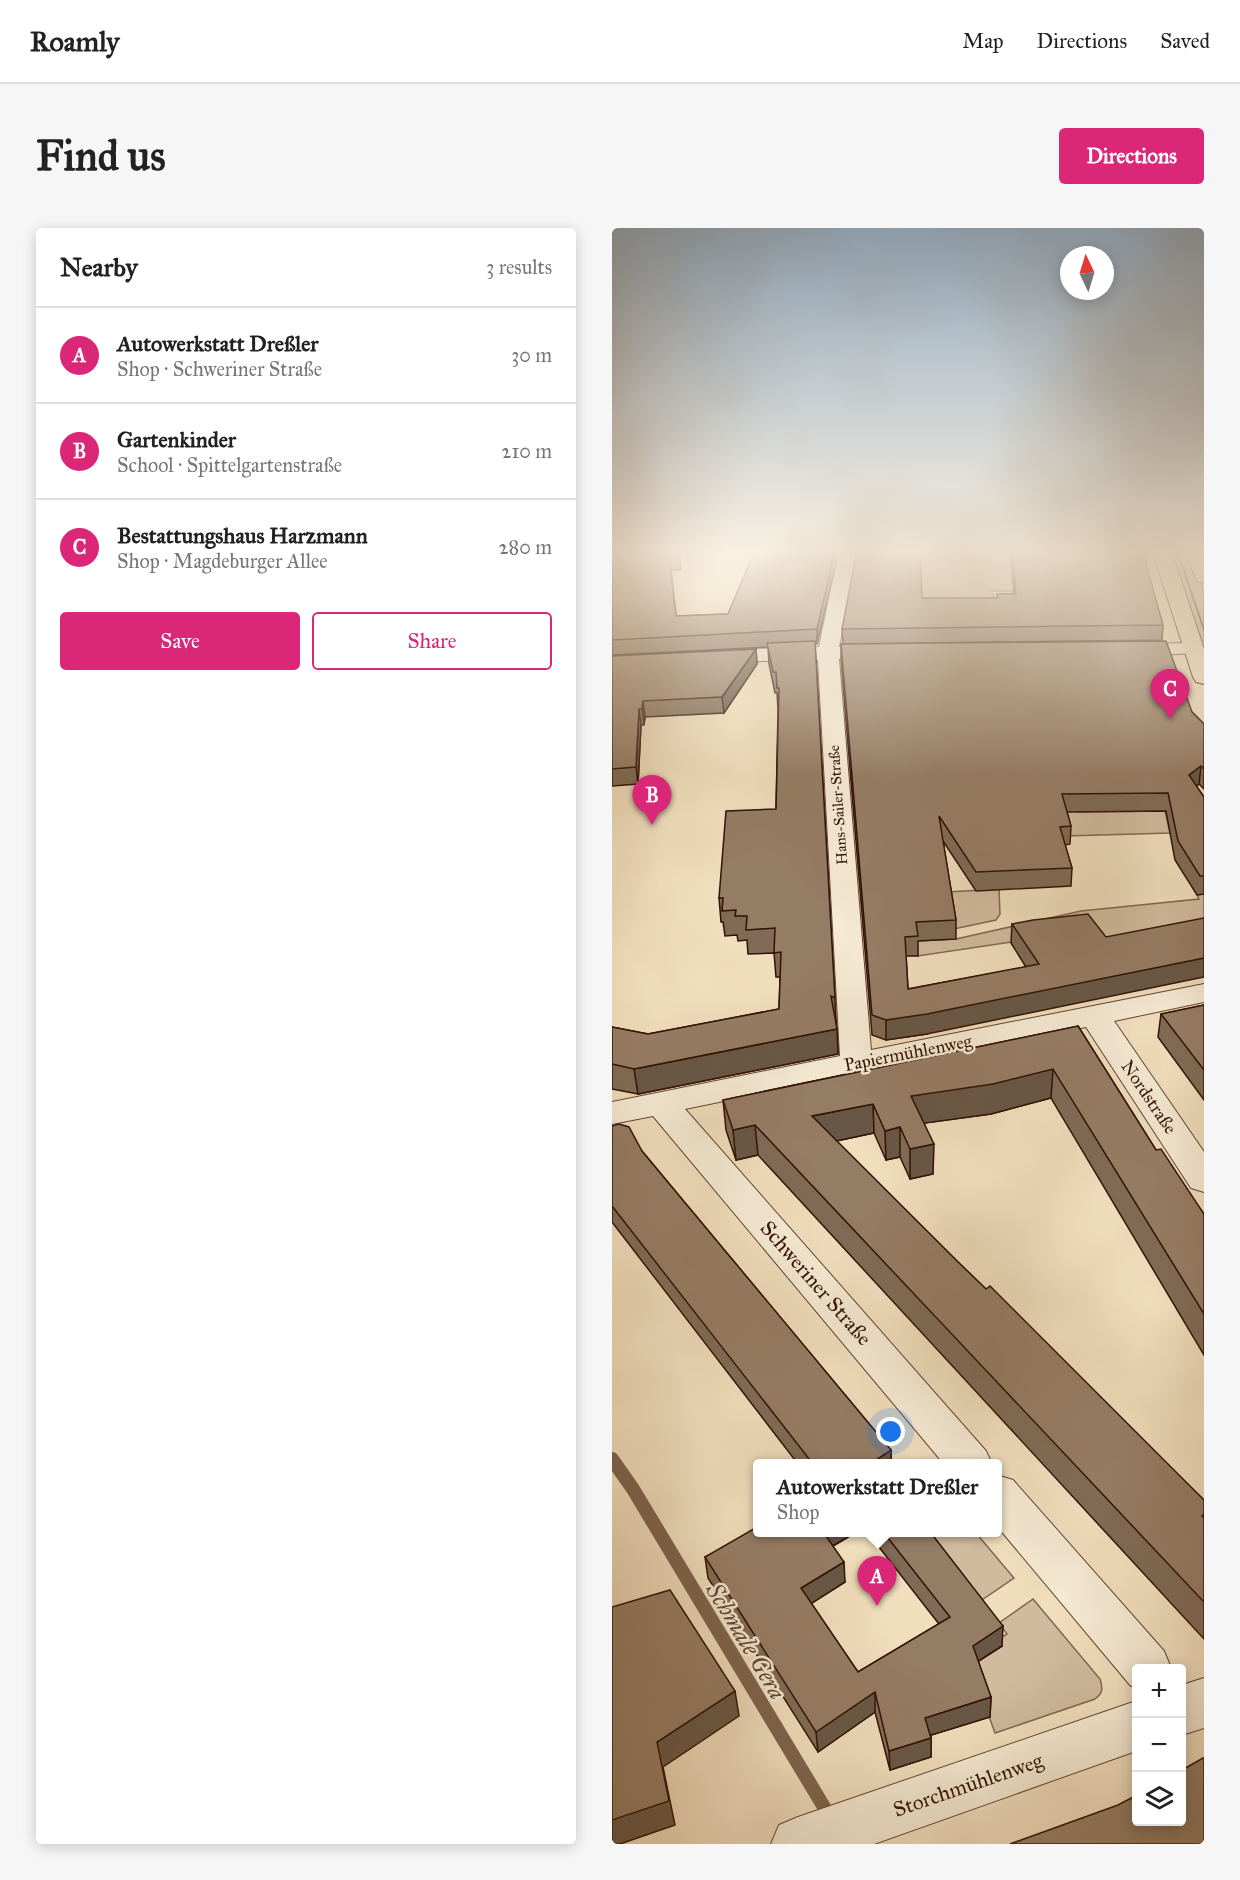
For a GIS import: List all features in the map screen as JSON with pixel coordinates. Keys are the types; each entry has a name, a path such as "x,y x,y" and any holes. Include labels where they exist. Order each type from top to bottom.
{"main road":[{"path":"1185,625 1204,677"}],"street":[{"name":"Hans-Sailer-Straße","path":"833,625 828,652 856,1063"},
{"path":"1104,650 1192,649"},
{"path":"692,658 828,652 901,652"},
{"name":"Papiermühlenweg","path":"612,1113 1204,993"},
{"name":"Nordstraße","path":"1094,1015 1204,1179"},
{"name":"Schweriner Straße","path":"661,1103 966,1459"},
{"path":"1002,1500 1143,1664"},
{"path":"1186,1709 1204,1703"},
{"name":"Storchmühlenweg","path":"798,1844 1132,1728"}],"shaded area":[{"path":"1190,625 1204,625 1204,641 1195,641"},
{"path":"1070,785 1077,812 1165,811 1170,833 1030,837"},
{"path":"999,889 1000,914 996,920 954,929 930,893"},
{"path":"1204,894 1204,936 1032,939 918,956 916,941 956,939 1081,911 1199,899 1197,895"},
{"path":"919,1537 979,1537 1014,1578 973,1606"},
{"path":"1033,1599 1100,1679 1102,1691 1095,1699 995,1733 971,1666 1002,1646 997,1640 1007,1634 999,1623"}],"building":[{"path":"612,625 818,625 817,629 612,640"},
{"path":"843,625 1130,625 842,629"},
{"path":"815,641 835,998 831,996 837,1029 634,1069 612,1064 612,1027 648,1034 779,1009 781,952 774,953 775,928 746,930 747,916 735,916 736,910 722,911 723,898 719,898 726,811 776,809 779,688 777,688 776,672 773,672 767,643"},
{"path":"1166,641 1192,712 1204,724 1204,769 1201,766 1189,775 1204,797 1204,876 1200,876 1178,841 1168,793 1062,794 1071,826 1060,827 1072,868 976,872 939,816 956,920 916,922 918,936 905,937 908,989 1039,964 1012,924 1088,914 1106,937 1204,918 1204,958 927,1014 886,1020 872,1015 841,644"},
{"path":"756,649 722,697 643,701 642,709 639,709 636,767 612,769 612,656"},
{"path":"1204,1005 1204,1070 1161,1014"},
{"path":"1078,1026 1156,1150 1161,1149 1204,1214 1204,1314 1053,1069 993,1084 911,1096 934,1144 910,1149 900,1127 885,1131 873,1104 812,1116 986,1289 990,1286 1204,1500 1202,1516 1204,1518 1204,1602 755,1125 733,1130 723,1100"},
{"path":"619,1124 629,1127 642,1151 891,1450 878,1459 809,1459 612,1206 612,1126"},
{"path":"753,1529 753,1537 827,1537 844,1562 801,1588 858,1672 950,1617 887,1537 934,1537 1003,1626 973,1646 991,1697 925,1718 931,1738 889,1751 875,1692 816,1732 705,1557"},
{"path":"670,1590 735,1691 657,1742 669,1801 612,1820 612,1607"},
{"path":"1204,1758 1204,1844 1010,1844 1118,1805 1132,1798 1132,1826 1186,1826 1186,1768"}],"waterway":[{"name":"Schmale Gera","path":"612,1459 633,1489 830,1817"}],"tram line":[{"path":"1202,625 1204,630"}],"place":[{"name":"Bestattungshaus Harzmann","path":"1170,719"},
{"name":"Gartenkinder","path":"652,825"},
{"name":"Autowerkstatt Dreßler","path":"877,1606"}]}
